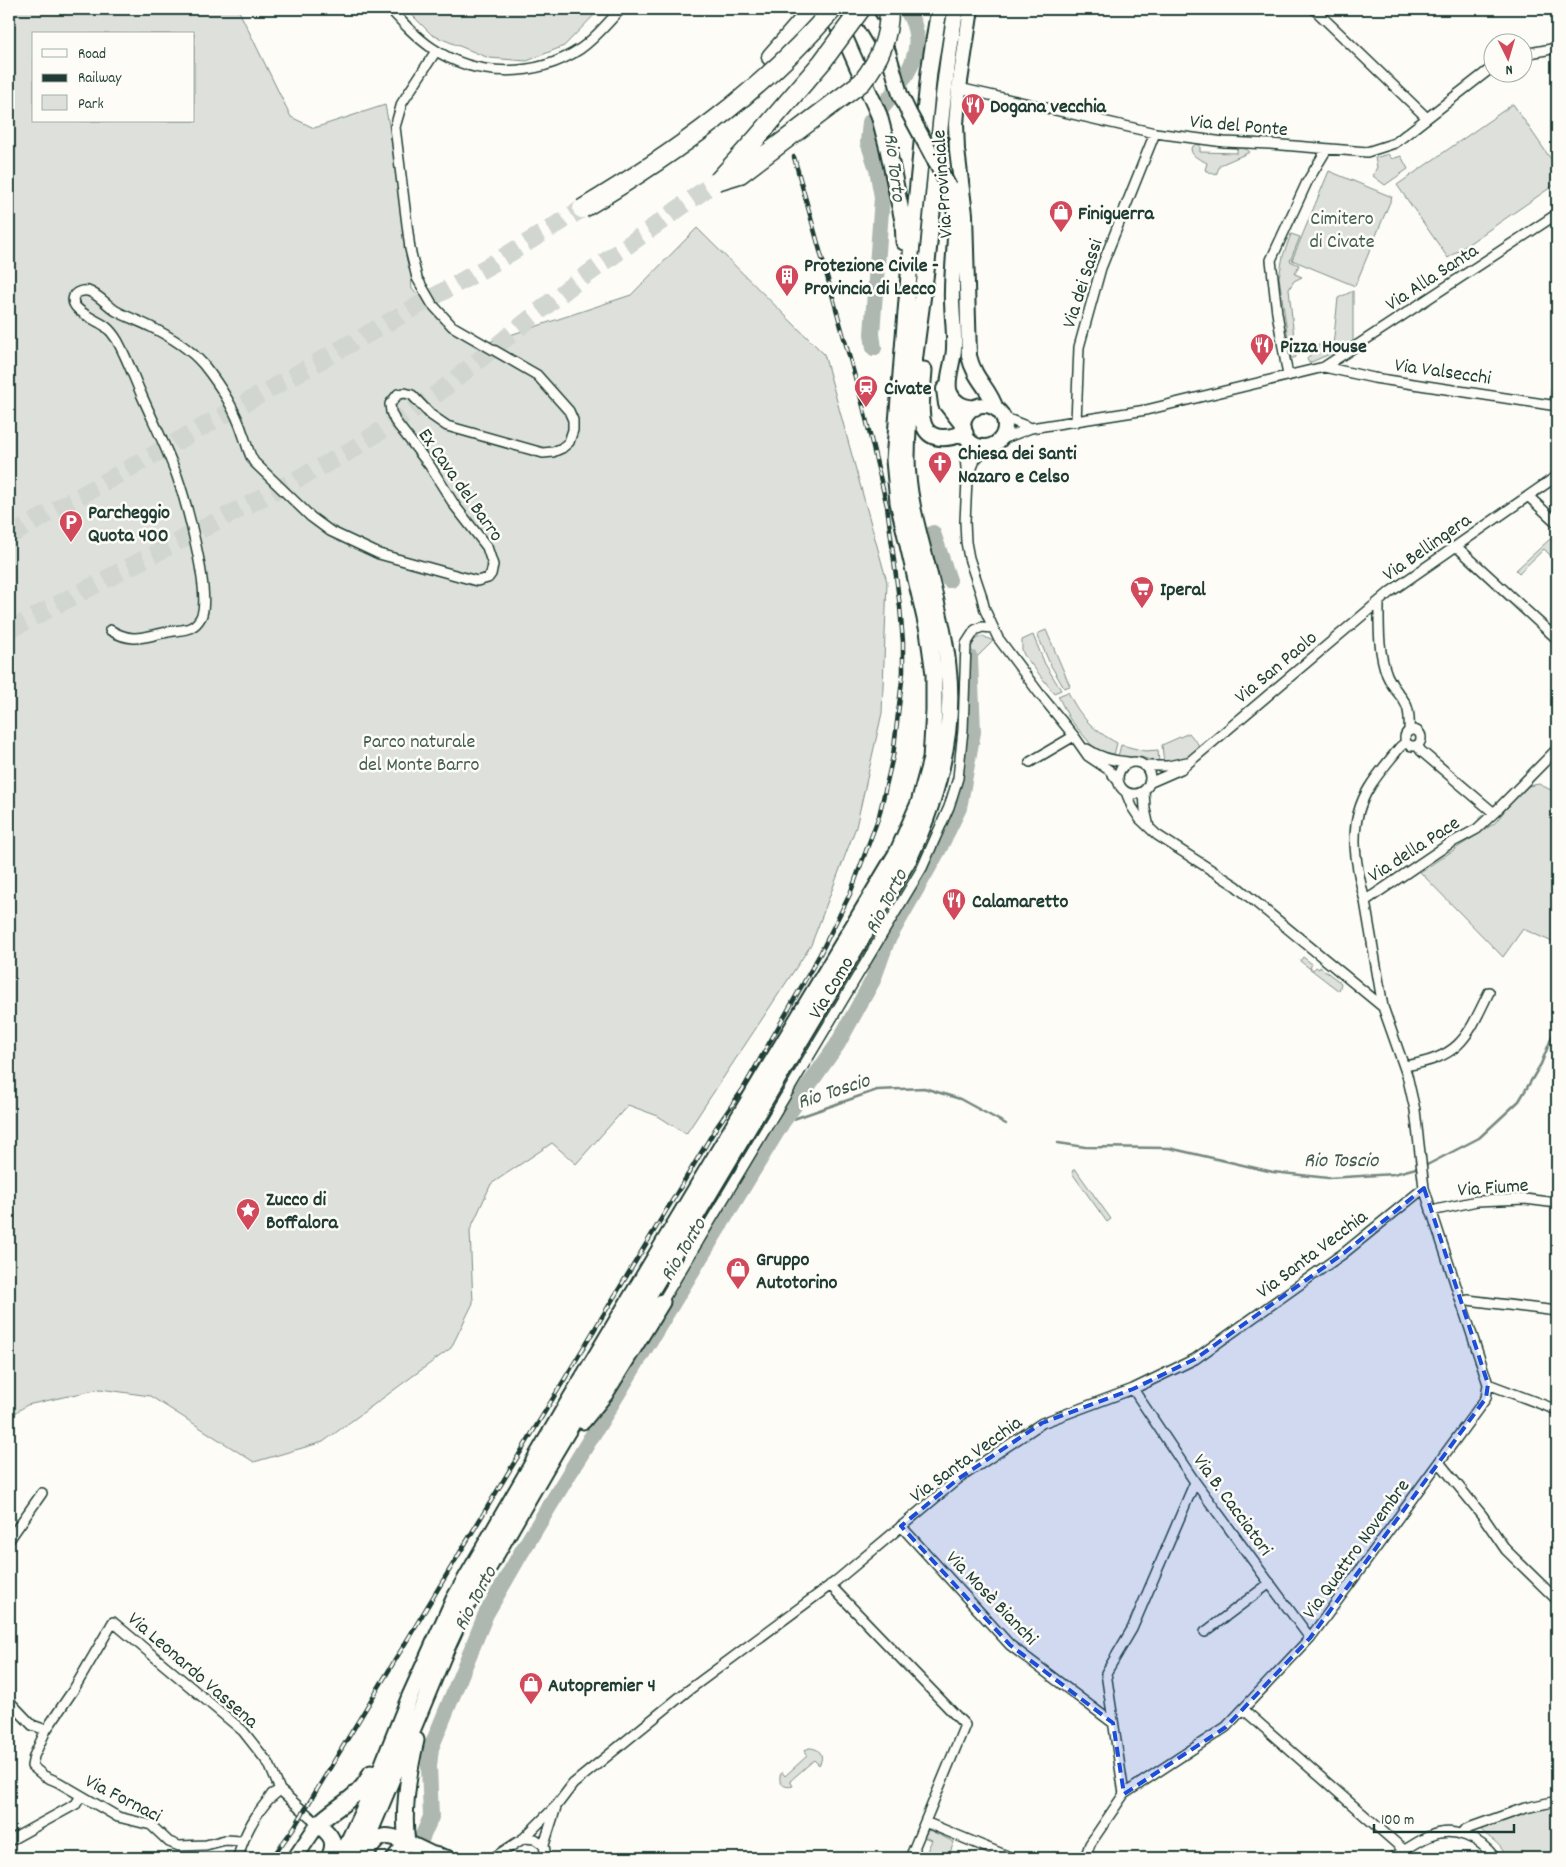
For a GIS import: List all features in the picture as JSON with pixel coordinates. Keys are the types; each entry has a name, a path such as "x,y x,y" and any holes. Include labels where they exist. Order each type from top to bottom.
{"highway":[{"path":"678,148 743,86 813,9"},
{"path":"582,209 678,148 748,94 795,50 833,9"},
{"path":"861,9 822,62 717,181 740,174 862,82 876,62 885,42 889,23 889,9"}],"main road":[{"path":"827,9 844,36 882,125 904,221 904,256 909,275"},
{"path":"353,1858 371,1829 454,1599 563,1411 898,851 919,803 930,760 934,711 934,674 928,631 898,502 894,460 909,275 929,72 939,9"},
{"path":"338,1858 350,1838 417,1700 464,1610 554,1454 904,867 925,825 943,765 950,709 949,667 942,626 910,498 907,459 910,409 941,112 956,9"},
{"path":"927,260 922,420 927,430 938,438 950,438 966,433"},
{"path":"554,1454 605,1394 662,1302"},
{"path":"329,1858 333,1844 330,1834 318,1824 328,1814 359,1792 367,1783 383,1744 417,1700"},
{"path":"410,1844 404,1826 417,1700"},
{"path":"362,1858 380,1837 387,1836 410,1844"}],"street":[{"path":"390,9 417,37 436,51 458,62 480,68 509,71 537,67 560,60 581,48 621,9"},
{"path":"861,9 888,52 900,94 949,187 954,205 952,291 954,346 949,387 952,398 961,405 989,406 1031,428"},
{"name":"Via Provinciale","path":"971,9 958,88 957,150 965,208 969,356 972,367 992,396 1000,413"},
{"path":"1314,9 1427,118"},
{"path":"1534,52 1557,48"},
{"name":"Ex Cava del Barro","path":"110,630 126,637 139,638 191,629 198,622 203,612 203,590 188,514 178,478 166,448 120,344 106,328 83,314 77,307 74,299 78,292 92,293 118,312 151,327 192,353 202,363 230,405 254,462 321,525 346,540 379,554 472,580 485,580 493,570 492,560 485,543 455,506 430,466 393,418 390,404 398,394 405,392 412,395 431,415 444,424 496,441 546,453 559,450 570,439 574,426 571,414 537,375 465,334 449,322 438,312 426,296 414,268 395,127 402,103 436,51"},
{"name":"Via del Ponte","path":"958,88 1156,133 1224,142 1367,152 1395,143 1484,74"},
{"name":"Via dei Sassi","path":"1076,422 1079,346 1101,268 1156,133"},
{"path":"1288,376 1277,313 1271,260 1307,182 1327,150"},
{"name":"Via Alla Santa","path":"1324,367 1557,214"},
{"path":"951,372 944,386 944,397 949,408 966,433 978,446 987,447 1031,428 1146,410 1324,367"},
{"name":"Via Valsecchi","path":"1324,367 1374,378 1556,405"},
{"name":"Via Provinciale","path":"978,407 982,384"},
{"path":"1556,405 1557,387"},
{"path":"978,407 967,415 965,522 967,550 985,610 993,628 1021,669 1088,756 1109,770 1126,792 1132,807 1157,836 1236,886 1383,1007"},
{"path":"1000,413 1005,430 1000,440"},
{"path":"967,480 975,460 987,447"},
{"name":"Via Bellingera","path":"1409,731 1409,709 1388,675 1381,653 1379,602 1390,592 1557,476"},
{"path":"1528,496 1557,523"},
{"path":"1456,546 1557,639"},
{"name":"Via San Paolo","path":"1146,787 1181,769 1379,602"},
{"name":"Via Como","path":"662,1302 922,868 949,807 958,778 963,730 966,644 975,630 982,627 993,628"},
{"path":"1415,730 1420,734 1420,741 1417,745 1410,745 1406,742 1404,737 1409,731 1415,730"},
{"path":"1030,762 1074,736"},
{"path":"1365,901 1356,859 1355,828 1363,800 1369,788 1400,747 1406,742"},
{"path":"1081,745 1105,759 1137,762 1146,766 1150,774 1146,787 1145,809 1149,828"},
{"path":"1417,745 1421,751 1494,813"},
{"name":"Via della Pace","path":"1424,1188 1415,1110 1404,1066 1383,1007 1365,901 1449,844 1476,829 1557,749"},
{"name":"Via San Paolo","path":"1146,766 1180,765 1194,758"},
{"path":"1118,781 1117,776 1121,768 1128,762"},
{"path":"1126,792 1135,794 1146,787"},
{"path":"1404,1066 1428,1062 1447,1053 1463,1040 1489,992"},
{"path":"1424,1188 1488,1384 1557,1410"},
{"name":"Via Santa Vecchia","path":"492,1858 524,1838 557,1804 573,1784 686,1692 830,1585 958,1479 1042,1423 1133,1389 1195,1359 1344,1253 1424,1188"},
{"name":"Via Fiume","path":"1431,1210 1478,1201 1525,1199 1557,1203"},
{"path":"1461,1302 1468,1300 1557,1311"},
{"name":"Via Quattro Novembre","path":"1085,1858 1090,1844 1124,1794 1226,1727 1310,1638 1486,1398 1488,1384"},
{"name":"Via B. Cacciatori","path":"1133,1389 1195,1482 1310,1638"},
{"path":"1439,1462 1482,1515 1506,1550 1557,1600"},
{"path":"1124,1794 1106,1674 1132,1629 1195,1482"},
{"path":"9,1540 42,1492"},
{"name":"Via Mosè Bianchi","path":"901,1526 1010,1645 1113,1723"},
{"path":"1205,1632 1270,1583"},
{"path":"830,1585 965,1725 910,1858"},
{"name":"Via Leonardo Vassena","path":"46,1730 74,1689 113,1622 243,1731 269,1764 280,1790"},
{"path":"9,1701 32,1725 46,1730"},
{"path":"1243,1709 1405,1851"},
{"name":"Via Fornaci","path":"46,1730 34,1756 32,1766 44,1776 58,1782 118,1818 151,1825 170,1842 179,1846 206,1845 225,1840 242,1841"},
{"path":"238,1858 242,1841 258,1812 272,1794 280,1790 318,1824 295,1858"},
{"path":"9,1841 76,1804 81,1796"},
{"path":"1462,1834 1466,1829 1525,1808 1557,1801"},
{"path":"539,1858 545,1851 557,1804"},
{"path":"925,1822 1012,1858"},
{"path":"1393,1858 1430,1836 1450,1832 1470,1837 1489,1851 1495,1858"},
{"path":"524,1838 535,1839 545,1851"},
{"path":"394,1858 410,1844 435,1856 448,1858"}],"highlighted area":[{"path":"1424,1188 1488,1384 1486,1398 1310,1638 1226,1727 1124,1794 1113,1723 1010,1645 901,1526 958,1479 1042,1423 1133,1389 1195,1359 1344,1253"}],"green space":[{"name":"Parco naturale del Monte Barro","path":"9,9 238,9 291,117 314,128 385,105 407,216 412,289 457,331 480,345 631,295 697,228 824,354 887,582 882,713 856,827 811,945 686,1134 658,1116 628,1105 576,1164 552,1143 491,1184 470,1230 473,1303 451,1348 323,1442 254,1462 150,1396 100,1389 27,1405 9,1417"},
{"path":"406,9 600,9 564,46 527,61 489,58 432,35"},
{"path":"1513,104 1557,168 1557,183 1448,258 1397,185"},
{"path":"1196,144 1200,145 1200,152 1237,153 1237,148 1246,149 1250,152 1220,165 1216,175 1205,170 1207,163 1196,157 1191,151 1191,148"},
{"path":"1388,154 1392,159 1401,156 1408,169 1385,185 1373,176 1377,167 1375,158"},
{"name":"Cimitero di Civate","path":"1329,171 1392,197 1355,286 1292,260"},
{"path":"1291,234 1300,237 1290,261 1299,265 1295,274 1302,277 1294,281 1289,289 1296,357 1291,359 1279,277 1283,256"},
{"path":"1353,291 1353,344 1309,363 1307,359 1318,345 1333,346 1338,298"},
{"path":"1550,539 1553,542 1557,539 1557,562 1544,549 1519,573 1516,570"},
{"path":"1046,630 1070,686 1064,688 1050,664 1037,634"},
{"path":"1033,635 1045,664 1061,690 1054,693 1024,655 1022,640"},
{"path":"983,636 993,641 976,658 969,658 974,642"},
{"path":"1068,692 1082,716 1094,728 1117,743 1113,759 1094,748 1069,718 1058,696"},
{"path":"1189,733 1198,744 1199,749 1192,757 1164,764 1162,745"},
{"path":"1121,745 1145,751 1158,750 1159,763 1141,757 1117,760"},
{"path":"1539,784 1557,793 1557,944 1523,929 1503,957 1420,872 1495,823 1523,787"},
{"path":"1303,957 1312,964 1310,968 1313,970 1316,967 1319,969 1320,967 1341,983 1339,991 1300,961"},
{"path":"1073,1170 1076,1170 1111,1219 1107,1222 1072,1173"},
{"path":"809,1748 819,1751 822,1759 819,1765 814,1760 790,1781 793,1786 789,1787 782,1784 780,1775 782,1772 785,1776 807,1756 805,1750"},
{"path":"1557,1807 1557,1858 1507,1858 1498,1844 1480,1829 1532,1812"},
{"path":"929,1830 954,1842 948,1858 924,1858 932,1840 923,1837"}],"waterway":[{"name":"Rio Torto","path":"874,348 872,334 882,197 877,169 868,142 870,122 901,83 915,55 917,40 914,25 906,9"},
{"name":"Rio Torto","path":"933,533 949,580"},
{"name":"Rio Torto","path":"413,1858 431,1817 429,1766 431,1748 486,1614 521,1553 782,1123 837,1045 873,980 887,941 939,849 959,808 973,732 970,658"},
{"name":"Rio Toscio","path":"1058,1143 1085,1147 1169,1148 1273,1172 1328,1178 1394,1174 1427,1165 1479,1138 1519,1101 1541,1064 1557,1024"},
{"name":"Rio Toscio","path":"782,1123 877,1090 924,1088 960,1099 1006,1124"}],"tunnel":[{"path":"9,630 345,454 433,397 567,289 717,181"},
{"path":"9,536 492,264 582,209"}],"railway":[{"path":"272,1858 295,1826 716,1128 743,1089 820,954 850,894 879,816 893,756 903,672 900,607 887,506 863,406 794,157"}],"place":[{"name":"Dogana vecchia","path":"973,126"},
{"name":"Finiguerra","path":"1061,233"},
{"name":"Protezione Civile - Provincia di Lecco","path":"787,297"},
{"name":"Pizza House","path":"1262,366"},
{"name":"Civate","path":"866,408"},
{"name":"Chiesa dei Santi Nazaro e Celso","path":"940,484"},
{"name":"Parcheggio Quota 400","path":"71,543"},
{"name":"Iperal","path":"1142,609"},
{"name":"Calamaretto","path":"954,921"},
{"name":"Zucco di Boffalora","path":"248,1231"},
{"name":"Gruppo Autotorino","path":"738,1290"},
{"name":"Autopremier 4","path":"531,1705"}]}
